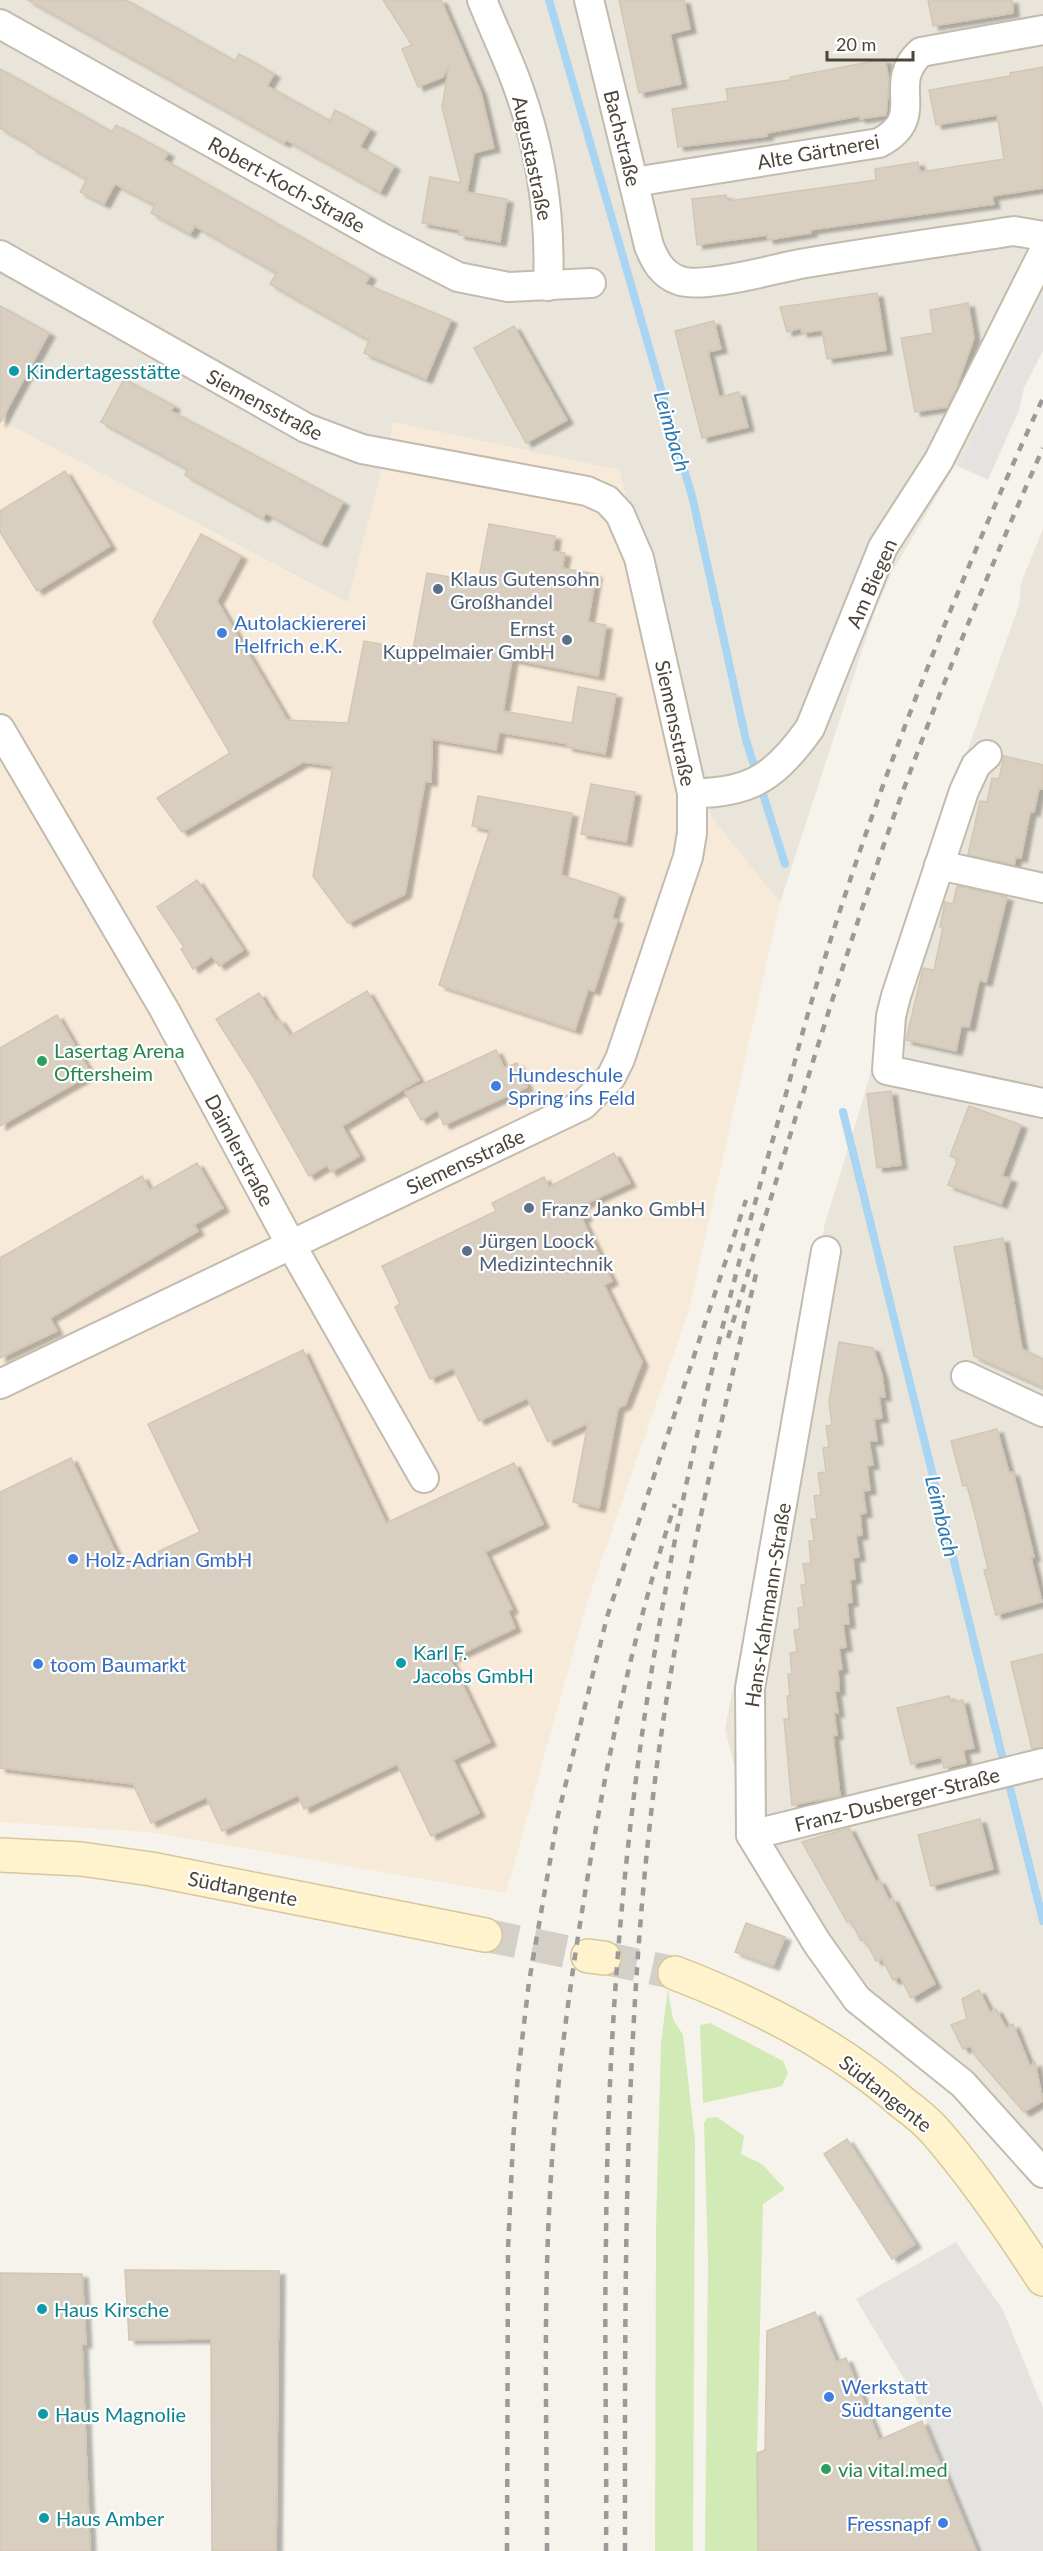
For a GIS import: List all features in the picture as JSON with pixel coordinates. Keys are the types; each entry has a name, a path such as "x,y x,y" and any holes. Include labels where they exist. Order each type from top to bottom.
{"main road":[{"name":"Südtangente","path":"0,1855 81,1859 151,1869 485,1935"},
{"name":"Südtangente","path":"675,1973 719,1990 824,2045 885,2087 934,2130 1013,2231 1043,2278"}],"street":[{"name":"Augustastraße","path":"482,0 518,86 535,147 549,225 548,286"},
{"name":"Bachstraße","path":"589,0 649,246 655,261 664,272 679,281 694,282 1014,231 1043,236"},
{"name":"Robert-Koch-Straße","path":"0,24 384,239 449,272 481,283 508,287 591,283"},
{"name":"Alte Gärtnerei","path":"634,182 879,143 894,135 904,121 905,76 909,63 921,52 1043,30"},
{"name":"Am Biegen","path":"692,793 719,793 740,788 768,776 797,746 810,728 883,547 939,459 1043,253"},
{"name":"Siemensstraße","path":"0,255 306,428 362,448 587,491 607,500 620,514 639,558 692,793 692,833 687,857 620,1059 610,1077 583,1105 290,1243 0,1384"},
{"name":"Daimlerstraße","path":"0,729 164,1009 290,1243 424,1478"},
{"path":"987,755 976,765 969,777 896,996 891,1016 888,1070 1043,1102"},
{"path":"939,865 1043,888"},
{"name":"Hans-Kahrmann-Straße","path":"751,1835 750,1688 826,1251"},
{"path":"966,1376 1043,1412"},
{"name":"Franz-Dusberger-Straße","path":"751,1835 1032,1766"},
{"path":"751,1835 817,1943 857,1999 963,2084 1043,2173"}],"shaded area":[{"path":"0,0 1043,0 1043,294 958,466 955,465 891,574 876,608 780,903 711,817 618,470 394,423 348,603 0,420"},
{"path":"1043,294 1043,351 1024,388 1019,410 988,480 958,466"},
{"path":"0,420 347,603 394,422 619,470 711,817 780,903 689,1310 588,1599 506,1893 149,1832 0,1822"},
{"path":"1043,529 1043,2165 857,1999 751,1835 725,1729 825,1223 864,1096 895,979 951,797 1019,605 1021,583"},
{"path":"956,2242 1003,2310 1043,2408 1043,2551 979,2551 918,2402 856,2299"}],"green space":[{"path":"668,1989 673,2019 683,2035 695,2141 693,2551 655,2551 656,2228 661,2043"},
{"path":"710,2023 783,2061 788,2073 782,2086 703,2103 700,2025"},
{"path":"717,2117 744,2136 741,2154 762,2164 785,2189 763,2204 757,2453 758,2551 705,2551 708,2261 704,2123 707,2118"}],"building":[{"path":"28,0 126,0 235,61 239,54 274,74 267,86 330,121 335,110 370,129 360,147 394,166 380,192 286,140 284,143"},
{"path":"383,0 441,0 481,93 494,148 474,153 467,192 507,199 500,242 459,235 460,230 422,223 430,177 461,183 442,107 449,66 443,77 418,87 402,49 412,45"},
{"path":"619,0 684,0 690,29 670,34 681,84 639,93"},
{"path":"928,0 1012,0 1013,13 933,26"},
{"path":"885,59 889,81 886,115 860,119 859,116 767,133 767,136 678,147 672,109 728,101 726,89 790,80 790,77"},
{"path":"1043,67 1043,188 992,196 994,204 810,230 811,233 768,240 767,235 697,245 692,199 726,195 728,201 876,180 875,169 918,162 920,172 1004,159 997,115 936,125 929,90 1010,76 1010,73"},
{"path":"0,69 112,132 116,125 168,153 164,160 370,276 365,284 451,320 426,379 364,353 369,340 270,284 277,273 195,226 190,234 151,213 155,205 115,184 104,204 80,192 87,179 0,128"},
{"path":"877,293 886,350 827,359 822,330 802,333 801,328 787,332 780,307"},
{"path":"968,303 974,338 956,389 947,407 915,412 901,338 933,333 930,310"},
{"name":"Kindertagesstätte","path":"0,306 49,333 0,423"},
{"path":"714,321 721,349 708,352 719,397 739,392 748,427 702,438 675,331"},
{"path":"514,326 567,420 526,443 474,348"},
{"path":"124,379 174,406 171,411 343,502 321,543 266,513 263,518 185,475 188,469 101,422"},
{"path":"65,471 110,546 37,591 0,532 0,511"},
{"path":"489,524 555,536 553,551 565,553 562,568 596,574 588,622 606,625 598,676 512,659 503,711 572,723 578,687 616,694 605,754 567,747 568,744 499,732 496,750 432,739 431,782 425,781 405,894 348,923 313,876 333,766 303,762 182,832 157,798 230,753 153,622 201,534 241,556 217,601 287,720 348,723 364,641 413,650 427,573 462,579 462,575 479,578"},
{"path":"1004,756 1043,765 1043,789 1039,788 1034,812 1030,812 1021,858 1016,857 1014,865 968,855 980,801 987,802 992,778 999,779"},
{"path":"591,784 635,792 626,842 581,834"},
{"path":"478,796 572,813 561,875 619,894 612,918 617,920 594,991 588,989 575,1030 439,985 490,830 472,826"},
{"path":"197,880 243,950 219,966 212,956 193,969 181,949 184,947 157,907"},
{"path":"957,886 1007,897 986,982 979,980 969,1027 961,1026 956,1051 906,1040 923,968 934,970 943,927 940,927 945,902 953,904"},
{"path":"367,991 419,1080 342,1126 359,1156 331,1172 327,1165 309,1176 253,1077 216,1019 259,993 276,1021 279,1019 290,1036"},
{"name":"Lasertag Arena Oftersheim","path":"57,1015 91,1074 0,1126 0,1048"},
{"path":"496,1050 504,1068 517,1063 527,1087 444,1125 437,1110 421,1120 405,1092"},
{"path":"891,1091 901,1165 877,1168 867,1094"},
{"path":"969,1106 1021,1125 1002,1176 1011,1179 1001,1204 948,1185 958,1159 950,1156"},
{"path":"614,1153 630,1183 581,1206 586,1217 582,1219 612,1281 604,1285 642,1362 625,1405 618,1408 599,1508 573,1502 588,1423 548,1442 527,1398 479,1421 453,1368 430,1379 395,1307 400,1304 382,1266 496,1211 492,1203 544,1177 549,1187"},
{"path":"197,1163 223,1208 194,1225 198,1231 50,1318 57,1331 0,1358 0,1258 142,1176 150,1190"},
{"path":"1003,1238 1022,1349 1043,1359 1043,1387 974,1356 954,1247"},
{"path":"839,1342 873,1348 882,1375 885,1397 879,1396 882,1418 874,1419 877,1441 869,1441 873,1465 867,1466 870,1490 863,1491 866,1513 860,1514 862,1535 856,1536 859,1557 853,1558 855,1579 850,1580 852,1602 847,1603 849,1624 843,1624 846,1647 839,1648 842,1669 838,1670 839,1691 835,1691 838,1713 834,1713 837,1735 833,1736 840,1796 792,1805 784,1719 789,1719 787,1696 790,1696 788,1674 792,1674 790,1653 797,1652 794,1630 800,1629 798,1608 804,1607 801,1585 806,1584 803,1564 811,1563 809,1541 814,1541 811,1519 817,1519 814,1496 821,1495 818,1473 826,1472 823,1448 829,1447 826,1426 832,1425 829,1402"},
{"path":"303,1350 386,1523 514,1463 543,1524 485,1552 512,1609 508,1611 515,1628 450,1659 490,1742 453,1760 479,1813 431,1836 397,1764 304,1809 298,1795 222,1831 206,1797 151,1823 133,1784 0,1768 0,1492 71,1458 123,1568 200,1532 148,1424"},
{"path":"997,1429 1009,1473 1013,1472 1034,1557 1031,1558 1042,1602 996,1615 984,1570 988,1569 978,1527 967,1485 963,1486 951,1441"},
{"path":"1043,1654 1043,1747 1032,1749 1011,1662"},
{"path":"949,1696 951,1702 963,1700 974,1748 963,1750 966,1763 944,1768 941,1757 911,1764 897,1708"},
{"path":"980,1819 993,1869 931,1886 918,1835"},
{"path":"849,1828 876,1882 879,1880 889,1900 892,1898 935,1984 911,1998 900,1977 893,1980 882,1959 876,1961 865,1940 861,1941 850,1920 847,1922 802,1842"},
{"path":"746,1923 785,1937 773,1966 735,1952"},
{"path":"979,1990 990,2012 996,2009 1006,2028 1013,2024 1030,2066 1035,2062 1043,2101 1024,2112 977,2058 970,2046 963,2049 951,2025 967,2019 962,1999"},
{"path":"847,2139 915,2244 892,2259 824,2154"},
{"path":"125,2270 279,2271 276,2551 212,2551 211,2339 129,2340"},
{"path":"0,2273 82,2274 86,2344 82,2344 90,2551 0,2551"},
{"path":"815,2312 836,2362 846,2358 879,2440 922,2421 976,2551 758,2551 757,2453 765,2450 767,2331"}],"waterway":[{"name":"Leimbach","path":"549,0 693,500 746,740 785,864"},
{"name":"Leimbach","path":"843,1112 1043,1921"}],"tunnel":[{"path":"485,1935 588,1956"},
{"path":"604,1958 675,1973"}],"railway":[{"path":"606,2551 607,2189 612,2038 619,1938 640,1746 654,1653 689,1470 756,1198 839,914 891,764 948,616 1043,398"},
{"path":"728,1338 827,1017 890,827 963,636 1043,448"},
{"path":"507,2551 508,2249 513,2141 529,1982 558,1815 607,1617 746,1200"},
{"path":"625,2551 626,2271 631,2084 636,1991 652,1805 683,1603 757,1270"},
{"path":"547,2551 548,2239 555,2117 564,2040 586,1887 603,1790 634,1646 675,1504"}],"place":[{"name":"Kindertagesstätte","path":"14,371"},
{"name":"Klaus Gutensohn Großhandel","path":"438,589"},
{"name":"Autolackiererei Helfrich e.K.","path":"222,633"},
{"name":"Ernst Kuppelmaier GmbH","path":"567,640"},
{"name":"Lasertag Arena Oftersheim","path":"42,1061"},
{"name":"Hundeschule Spring ins Feld","path":"496,1086"},
{"name":"Franz Janko GmbH","path":"529,1208"},
{"name":"Jürgen Loock Medizintechnik","path":"467,1251"},
{"name":"Holz-Adrian GmbH","path":"73,1559"},
{"name":"Karl F. Jacobs GmbH","path":"401,1663"},
{"name":"toom Baumarkt","path":"38,1664"},
{"name":"Haus Kirsche","path":"42,2309"},
{"name":"Werkstatt Südtangente","path":"829,2397"},
{"name":"Haus Magnolie","path":"43,2414"},
{"name":"via vital.med","path":"826,2469"},
{"name":"Haus Amber","path":"44,2518"},
{"name":"Fressnapf","path":"943,2523"}]}
